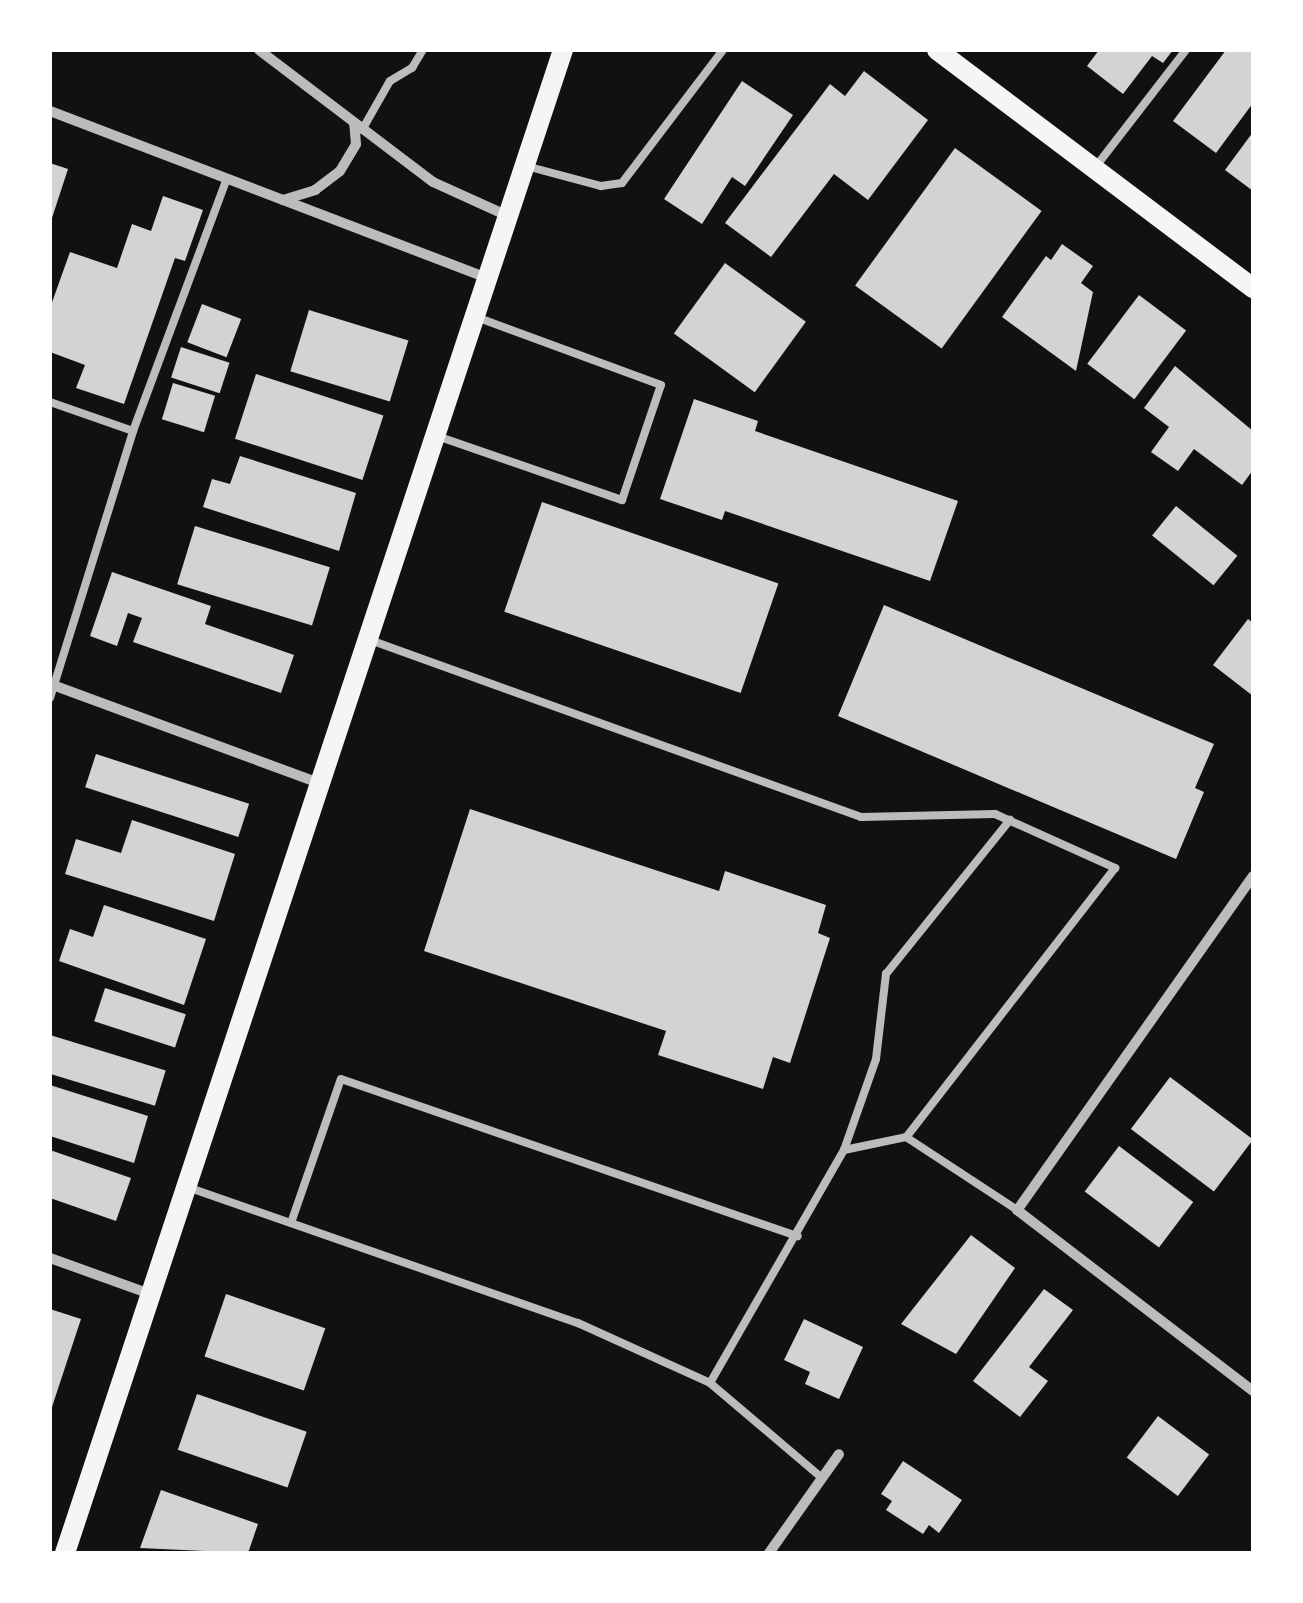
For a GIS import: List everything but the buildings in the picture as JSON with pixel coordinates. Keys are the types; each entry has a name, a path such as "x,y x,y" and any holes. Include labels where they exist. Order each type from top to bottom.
{"main road":[{"path":"65,1553 316,782 370,640 562,50"},
{"path":"938,50 1253,288"}],"street":[{"path":"260,50 274,54 358,126 433,182 508,216"},
{"path":"50,112 489,278"},
{"path":"284,200 316,190 340,171 356,144 358,126"},
{"path":"51,689 316,782"},
{"path":"1253,876 1016,1210 1253,1390"},
{"path":"50,1258 150,1294"},
{"path":"769,1553 840,1454"}],"lane":[{"path":"358,126 390,81 412,68 423,50"},
{"path":"526,166 601,186 622,184 723,50"},
{"path":"1095,169 1146,94 1186,50"},
{"path":"51,689 133,431 226,178"},
{"path":"437,436 622,500 661,385 476,317"},
{"path":"50,402 133,431"},
{"path":"370,640 862,817 965,810 1010,820 1115,868 906,1137 844,1150"},
{"path":"710,1383 844,1150 876,1059 886,974 1010,820"},
{"path":"290,1223 342,1078 798,1236"},
{"path":"906,1137 1016,1210"},
{"path":"186,1187 578,1323 710,1383 822,1478"}]}
